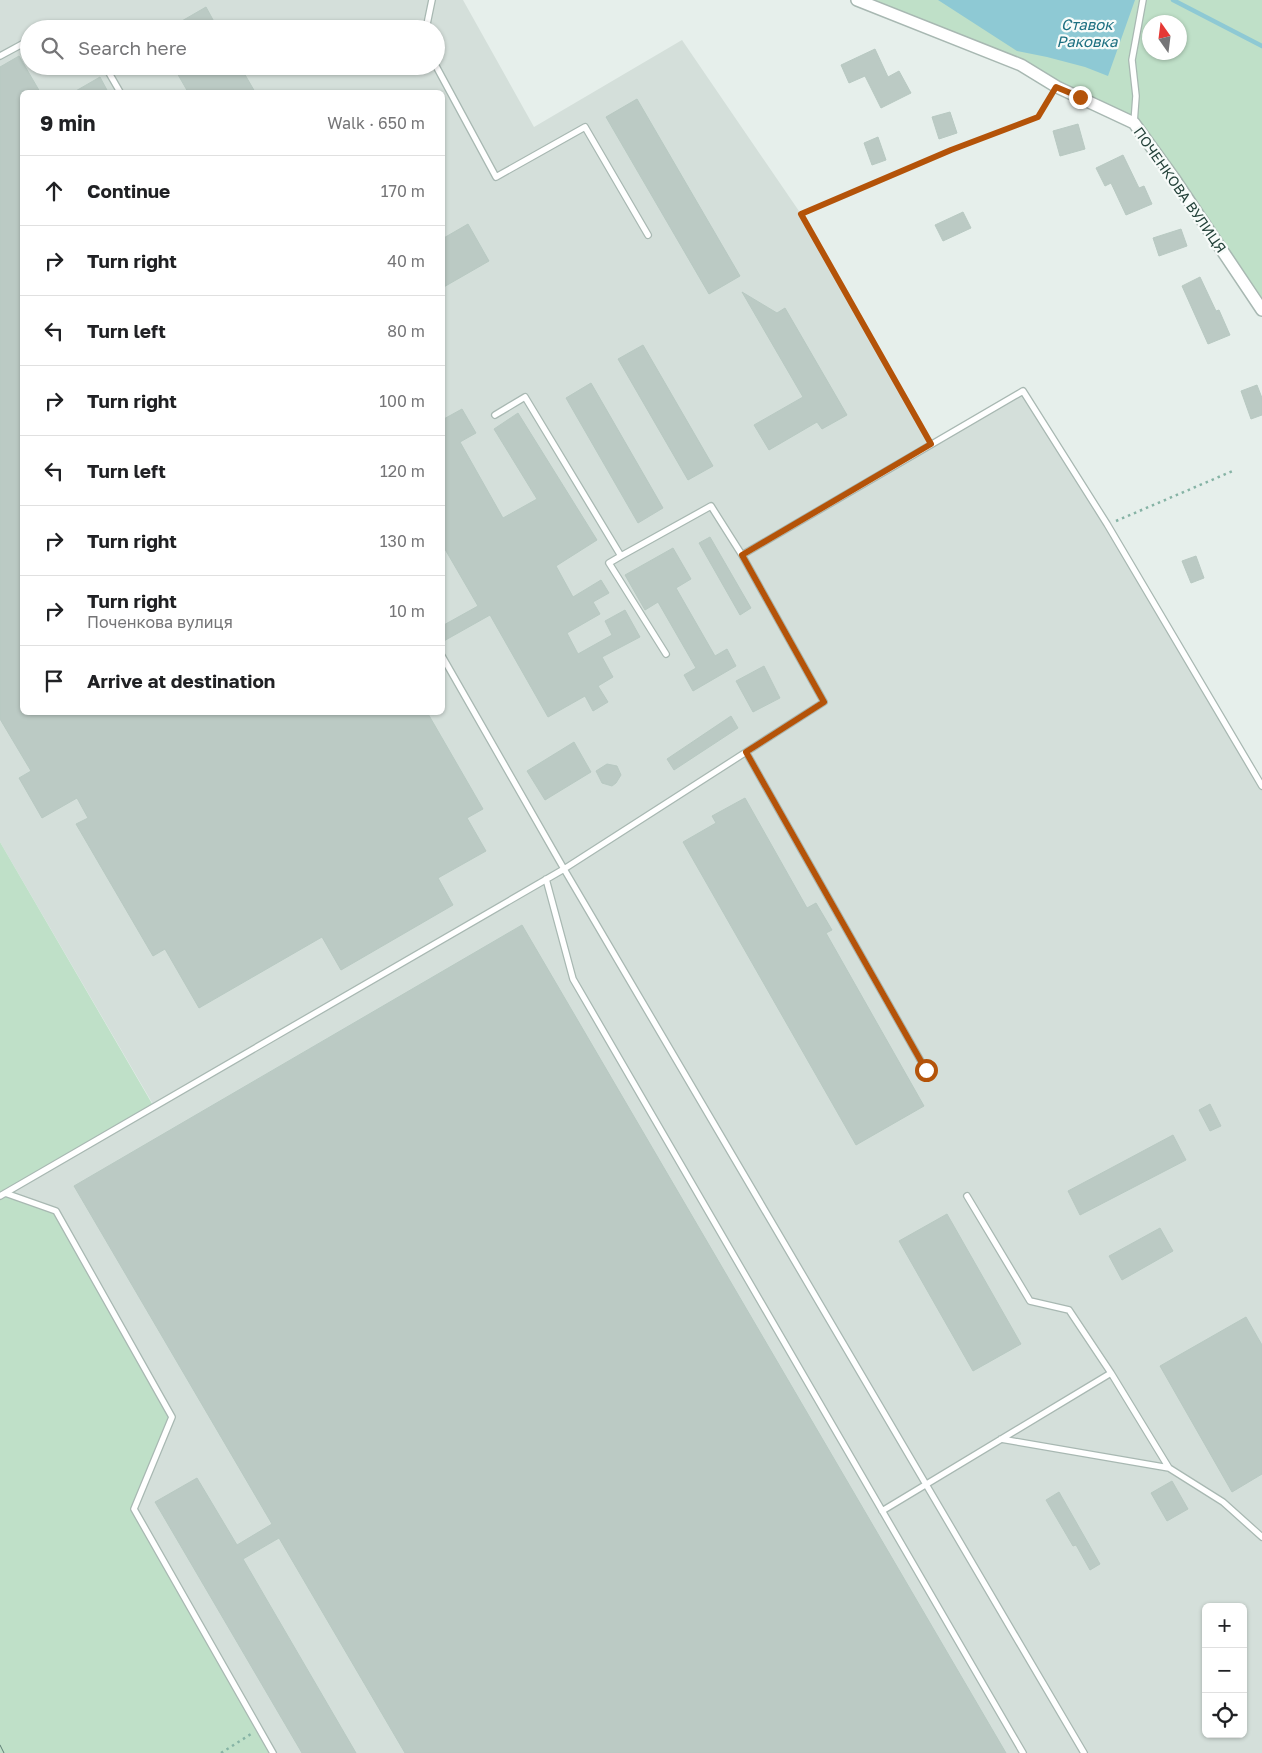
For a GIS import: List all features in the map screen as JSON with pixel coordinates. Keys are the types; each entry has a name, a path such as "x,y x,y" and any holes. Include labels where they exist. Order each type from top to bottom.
{"street":[{"name":"ПОЧЕНКОВА ВУЛИЦЯ","path":"857,0 1021,64 1056,87 1134,124 1173,177 1262,310"}],"lane":[{"path":"428,20 432,0"},
{"path":"1134,124 1136,96 1132,60 1143,0"},
{"path":"0,56 20,45"},
{"path":"111,75 119,90"},
{"path":"441,75 496,177 585,127 648,235"},
{"path":"742,555 1023,391 1107,524 1262,786"},
{"path":"495,415 525,398 621,556"},
{"path":"2,1194 564,869 824,702 742,555 710,506 609,563 666,654"},
{"path":"445,661 564,869 1084,1753"},
{"path":"746,752 926,1070"},
{"path":"546,879 573,979 1023,1753"},
{"path":"2,1194 56,1211 172,1416 134,1508 273,1753"},
{"path":"967,1196 1030,1302 1069,1310 1111,1373 1169,1468"},
{"path":"882,1511 1111,1373"},
{"path":"1001,1439 1169,1468 1223,1502 1262,1537"}],"path":[{"path":"931,444 801,214 951,150 1038,117 1056,87"},
{"path":"1107,524 1235,470"},
{"path":"221,1753 259,1728"}],"shaded area":[{"path":"0,0 463,0 534,127 682,40 801,214 931,444 1023,391 1107,524 1262,786 1262,1753 273,1753 134,1509 5,1193 154,1106 0,842"}],"green space":[{"path":"857,0 1262,0 1262,310 1134,123 1021,65"},
{"path":"0,842 154,1107 6,1192 56,1211 172,1417 134,1509 273,1753 0,1753"}],"water":[{"name":"Ставок Раковка","path":"938,0 1135,0 1108,76 1085,67 1017,51"}],"building":[{"path":"206,7 213,20 184,20"},
{"path":"875,49 888,77 899,71 911,93 881,108 865,76 849,83 841,65"},
{"path":"19,56 20,75 30,75 39,90 20,90 20,715 429,715 483,809 467,818 486,851 438,878 453,905 341,970 322,937 199,1008 165,949 153,956 76,824 88,818 77,798 42,818 19,778 31,771 0,719 0,67"},
{"path":"178,75 245,75 254,90 187,90"},
{"path":"100,77 107,90 77,90"},
{"path":"637,99 740,276 709,294 606,117"},
{"path":"950,112 957,133 939,139 932,117"},
{"path":"1078,124 1085,149 1060,156 1053,131"},
{"path":"878,137 886,160 872,165 864,143"},
{"path":"1123,155 1139,188 1144,186 1152,204 1126,215 1111,183 1105,186 1096,168"},
{"path":"963,212 971,228 943,241 935,225"},
{"path":"468,224 489,261 445,286 445,237"},
{"path":"1181,229 1187,246 1159,256 1153,238"},
{"path":"1200,277 1216,311 1219,310 1230,335 1208,344 1182,286"},
{"path":"742,292 777,313 785,308 847,415 822,429 817,422 769,450 754,425 803,397"},
{"path":"643,345 713,466 688,480 618,359"},
{"path":"591,383 663,508 638,523 566,398"},
{"path":"1257,385 1262,398 1262,415 1251,419 1241,391"},
{"path":"462,409 476,433 460,442 503,518 537,499 494,429 518,413 597,540 556,566 573,597 601,580 609,593 593,602 600,614 567,633 578,654 612,635 605,621 625,610 640,637 602,657 613,677 598,686 608,702 593,711 585,696 548,717 490,615 445,640 445,624 478,606 445,549 445,418"},
{"path":"710,537 751,608 740,615 699,543"},
{"path":"673,548 691,579 676,588 715,656 727,649 736,666 693,691 684,675 696,668 658,602 645,610 625,575"},
{"path":"1196,556 1204,578 1191,583 1182,561"},
{"path":"764,666 780,698 753,712 736,681"},
{"path":"731,716 738,728 674,770 667,759"},
{"path":"574,742 591,772 545,800 527,771"},
{"path":"607,764 617,766 621,775 612,786 602,783 596,771"},
{"path":"745,798 807,908 816,903 832,930 826,933 924,1106 856,1145 683,842 716,823 712,816"},
{"path":"522,925 1006,1753 405,1753 279,1538 243,1559 356,1753 302,1753 155,1502 197,1478 237,1545 272,1524 74,1186"},
{"path":"1210,1104 1221,1126 1210,1131 1199,1110"},
{"path":"1173,1135 1186,1160 1080,1215 1068,1191"},
{"path":"947,1214 1021,1344 973,1371 899,1241"},
{"path":"1160,1228 1173,1251 1122,1280 1109,1256"},
{"path":"1246,1317 1262,1345 1262,1474 1232,1492 1160,1366"},
{"path":"1172,1481 1188,1509 1167,1521 1151,1493"},
{"path":"1059,1492 1100,1564 1090,1570 1076,1545 1073,1546 1046,1500"}],"waterway":[{"path":"1173,0 1262,46"}],"tram line":[{"path":"0,1745 4,1753"}],"route":[{"path":"926,1070 746,752 824,702 742,555 931,444 801,214 951,150 1038,117 1056,87 1080,97"}]}
